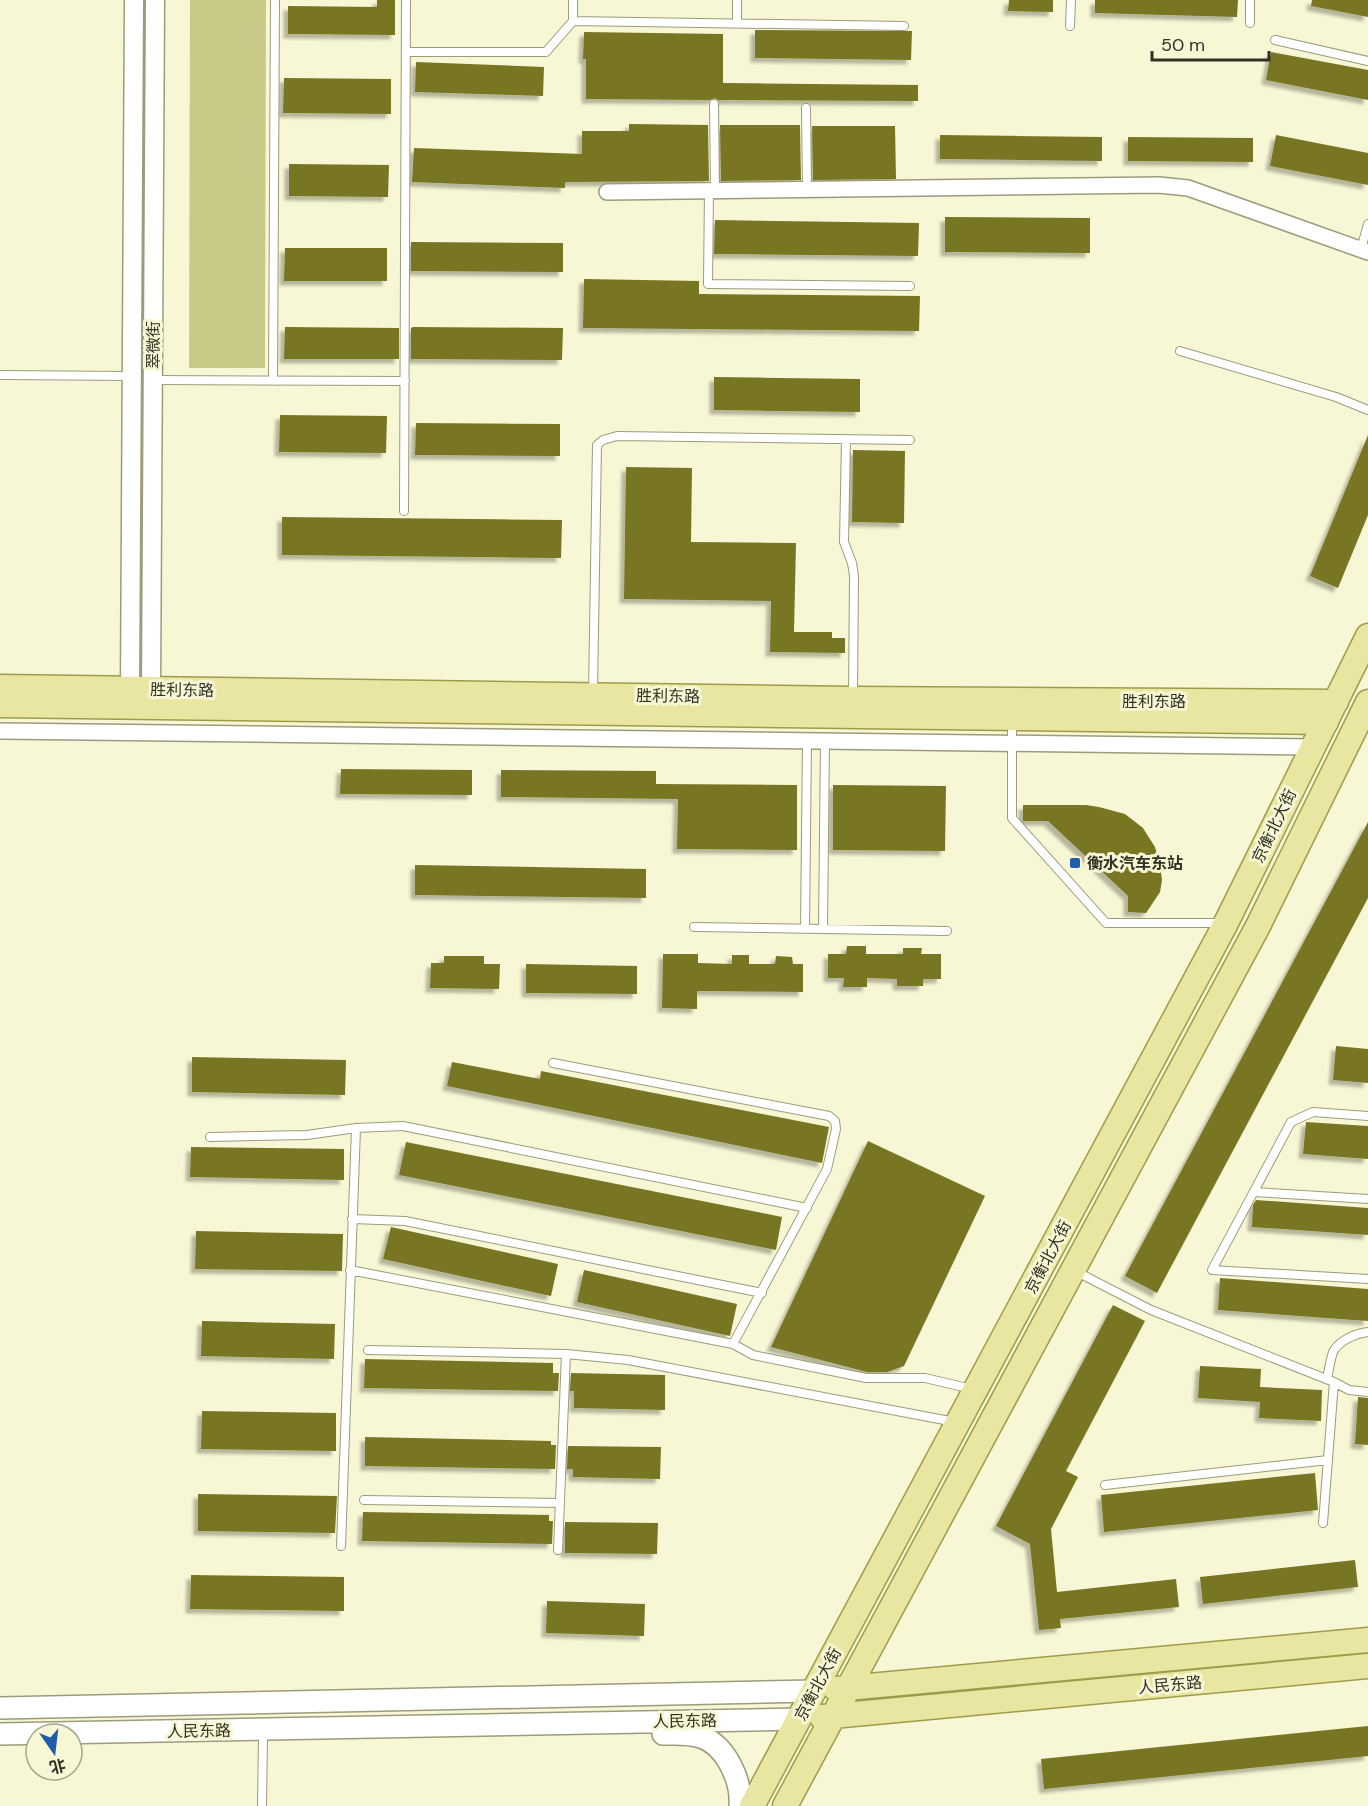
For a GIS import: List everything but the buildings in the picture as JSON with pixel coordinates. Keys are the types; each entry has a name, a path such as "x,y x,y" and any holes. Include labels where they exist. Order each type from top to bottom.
{"main road":[{"name":"京衡北大街","path":"752,1806 1226,923 1368,636"},
{"name":"胜利东路","path":"0,687 853,699 1331,712"},
{"name":"胜利东路","path":"0,705 1012,718 1331,712"},
{"name":"京衡北大街","path":"785,1806 1258,926 1367,705"},
{"name":"人民东路","path":"0,1708 814,1691 1368,1640"},
{"name":"人民东路","path":"0,1734 799,1719 1368,1666"},
{"path":"522,1724 701,1737 717,1747 727,1758 741,1798 740,1806"}],"street":[{"name":"翠微街","path":"134,0 132,376 140,689"},
{"name":"翠微街","path":"140,689 153,380 155,0"},
{"path":"607,192 1159,185 1188,188 1364,250"},
{"path":"0,731 1314,747"}],"lane":[{"path":"273,381 274,0"},
{"path":"404,511 406,0"},
{"path":"406,52 546,52 573,21 573,0"},
{"path":"737,0 737,24"},
{"path":"1070,26 1071,0"},
{"path":"1250,0 1250,23"},
{"path":"573,21 904,26"},
{"path":"1275,40 1368,61"},
{"path":"714,104 708,284 910,286"},
{"path":"806,108 807,189"},
{"path":"1364,250 1368,224"},
{"path":"1180,351 1336,397 1368,410"},
{"path":"0,375 132,376"},
{"path":"153,380 405,381"},
{"path":"593,695 597,445 603,440 617,436 910,440"},
{"path":"846,439 844,542 854,576 853,699"},
{"path":"1012,718 1012,818 1106,923 1226,923"},
{"path":"805,929 807,741"},
{"path":"823,929 825,741"},
{"path":"694,927 947,932"},
{"path":"553,1063 829,1116 835,1121 836,1129 827,1169 734,1344"},
{"path":"1368,1116 1313,1112 1292,1122 1212,1270 1368,1279"},
{"path":"210,1137 307,1135 356,1128 403,1126 807,1208"},
{"path":"341,1546 356,1128"},
{"path":"1254,1192 1368,1199"},
{"path":"352,1219 405,1221 762,1293"},
{"path":"350,1270 734,1344 753,1355 866,1378 925,1378 976,1390"},
{"path":"1074,1270 1151,1311 1330,1380 1349,1390 1368,1392"},
{"path":"1323,1523 1328,1460 1330,1380 1335,1350 1347,1338 1368,1332"},
{"path":"368,1350 566,1354 628,1360 959,1422"},
{"path":"558,1550 566,1354"},
{"path":"1105,1485 1328,1460"},
{"path":"364,1500 560,1503"},
{"path":"262,1806 263,1738"}],"green space":[{"path":"190,0 266,0 265,368 189,368"}],"place":[{"name":"衡水汽车东站","path":"1075,863"}]}
